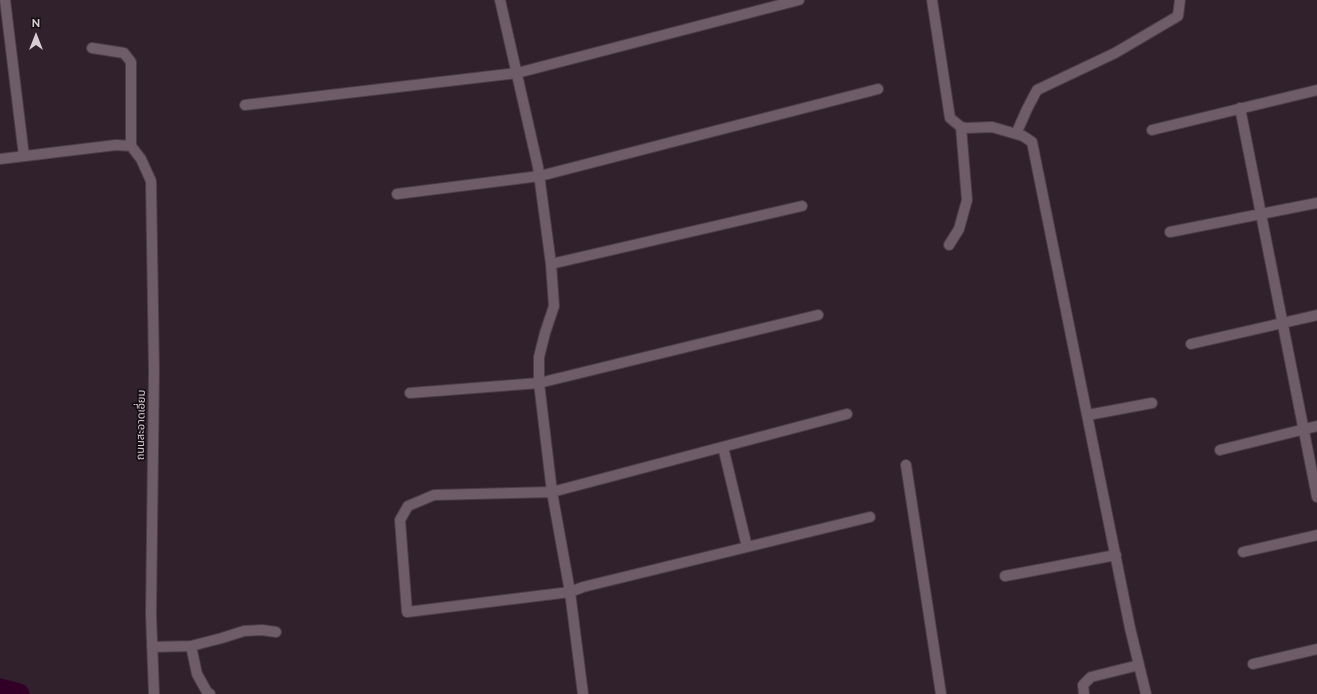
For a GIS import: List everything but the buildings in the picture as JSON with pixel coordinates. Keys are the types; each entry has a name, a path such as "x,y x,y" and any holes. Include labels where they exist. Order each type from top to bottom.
{"street":[{"path":"5,0 24,156"},
{"path":"500,0 540,176 551,264 554,306 539,357 539,383 552,492 570,592 583,694"},
{"path":"245,105 517,73 799,0"},
{"path":"932,0 950,118 966,128 992,127 1023,136 1032,142 1130,628 1146,694"},
{"path":"1016,134 1037,90 1115,53 1178,16 1180,0"},
{"path":"0,158 116,145 131,146 131,62 124,53 92,48"},
{"path":"397,194 540,176 878,89"},
{"path":"1152,130 1317,90"},
{"path":"1240,108 1317,497"},
{"path":"949,244 959,229 967,200 961,126"},
{"name":"ถนนสะอาดเอี่ยม","path":"131,146 141,160 152,181 154,371 151,614 154,694"},
{"path":"1170,232 1317,203"},
{"path":"551,264 802,206"},
{"path":"410,393 539,383 818,315"},
{"path":"1191,344 1317,315"},
{"path":"1088,415 1152,403"},
{"path":"847,414 552,492 434,495 408,506 400,520 407,612 570,592 583,587 870,517"},
{"path":"1220,450 1317,426"},
{"path":"723,447 747,547"},
{"path":"906,465 941,694"},
{"path":"1243,552 1317,535"},
{"path":"1005,576 1116,555"},
{"path":"152,647 191,646 244,631 262,630 276,632"},
{"path":"191,646 197,674 207,692 210,694"},
{"path":"1254,664 1317,649"},
{"path":"1084,694 1083,685 1091,677 1139,665"}],"waterway":[{"path":"0,689 19,694"}]}
